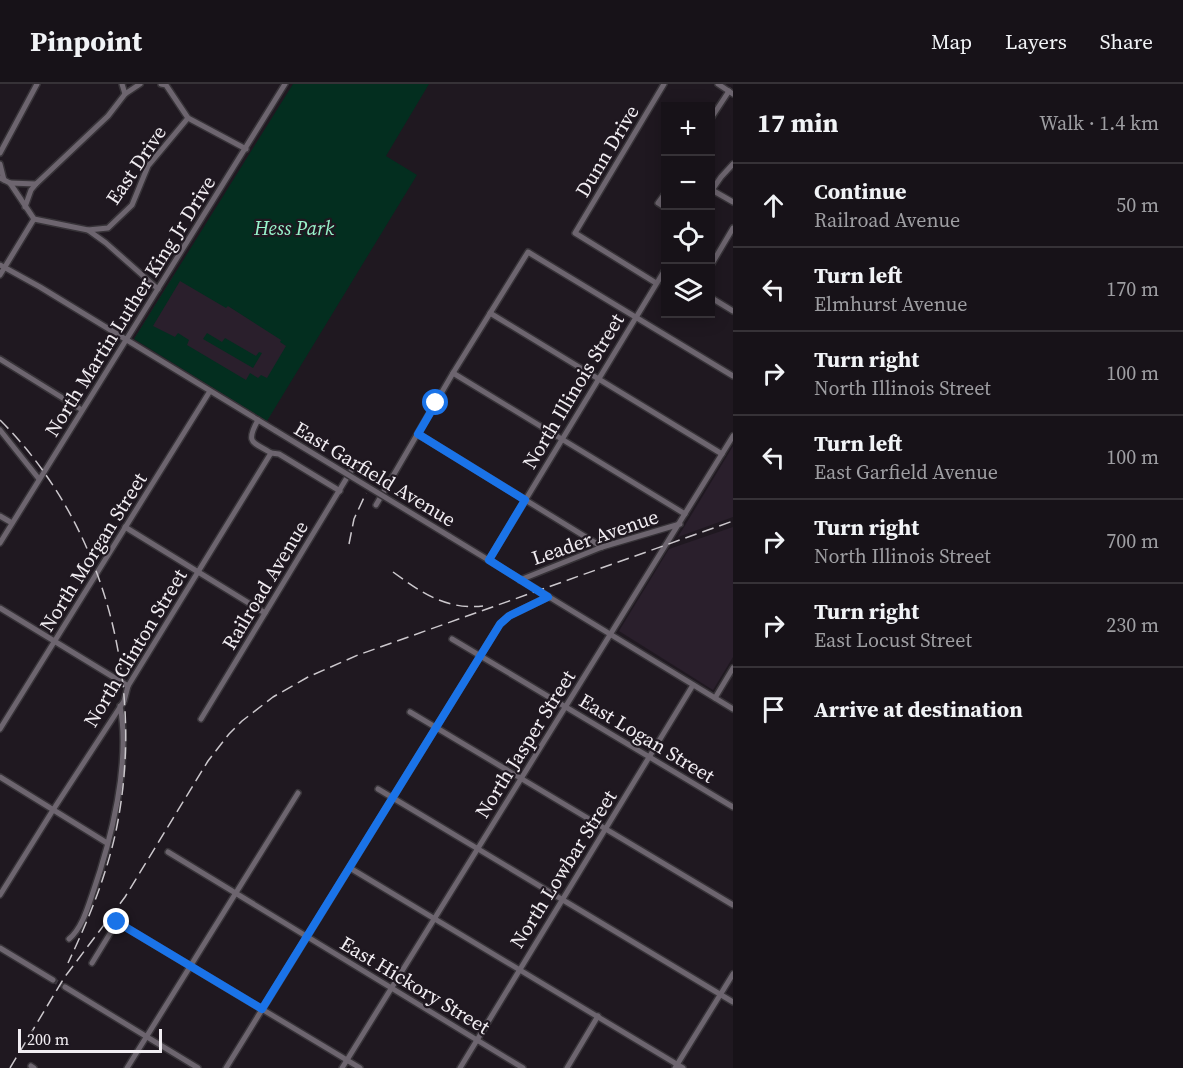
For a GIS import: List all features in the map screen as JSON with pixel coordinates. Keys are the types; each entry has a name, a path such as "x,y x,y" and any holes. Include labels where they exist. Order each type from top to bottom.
{"street":[{"path":"0,153 38,84"},
{"path":"122,84 125,94"},
{"path":"25,207 31,190 36,184 108,116 125,94 140,84"},
{"path":"164,84 188,118 246,149"},
{"name":"Dunn Drive","path":"656,282 575,234 664,84"},
{"path":"715,114 731,92 718,84"},
{"name":"North Martin Luther King Jr Drive","path":"0,543 246,149 281,86"},
{"name":"East Drive","path":"88,230 108,228 132,205 148,166 188,118"},
{"path":"0,164 5,180 34,219 88,230 158,289"},
{"path":"715,185 733,164"},
{"path":"5,180 36,184"},
{"path":"715,193 733,202"},
{"path":"0,274 2,266 34,219"},
{"name":"East Drive","path":"106,243 108,228"},
{"path":"713,264 733,228"},
{"path":"376,505 528,252 733,376"},
{"name":"East Garfield Avenue","path":"2,266 733,709"},
{"name":"North Illinois Street","path":"489,560 661,274"},
{"path":"715,300 733,311"},
{"path":"490,313 722,454"},
{"path":"0,359 82,410"},
{"path":"453,374 685,514"},
{"name":"North Morgan Street","path":"0,729 210,391"},
{"path":"258,420 253,429 253,441 259,448 279,454 340,491"},
{"path":"0,430 39,479"},
{"path":"418,434 602,547"},
{"name":"North Jasper Street","path":"342,1068 733,436"},
{"name":"North Clinton Street","path":"0,895 120,706 128,686 271,453"},
{"name":"Railroad Avenue","path":"201,718 354,466"},
{"path":"0,516 12,523"},
{"name":"Leader Avenue","path":"520,580 602,547 680,524"},
{"path":"125,527 265,613"},
{"path":"226,1068 500,624 509,616 548,597"},
{"path":"0,608 128,686"},
{"name":"East Logan Street","path":"452,639 733,807"},
{"path":"715,698 733,668"},
{"name":"North Lowbar Street","path":"460,1068 693,685"},
{"path":"69,939 80,926 100,873 117,801 123,718 120,706"},
{"path":"410,712 733,905"},
{"path":"0,777 107,843"},
{"path":"378,789 733,1002"},
{"path":"128,1068 298,793"},
{"name":"East Hickory Street","path":"168,852 524,1068"},
{"path":"350,868 679,1067 733,974"},
{"path":"92,963 117,922 360,1068"},
{"path":"0,948 53,980"},
{"path":"65,987 198,1068"},
{"path":"567,1068 598,1016"}],"shaded area":[{"path":"175,273 306,354 267,421 134,339"},
{"path":"733,446 733,517 678,537"},
{"path":"733,527 733,657 713,690 619,631 669,549"}],"green space":[{"name":"Hess Park","path":"293,84 429,84 386,156 417,175 267,421 134,339","holes":["180,281 226,308 228,306 281,340 280,342 286,346 267,378 261,375 258,378 250,373 246,380 187,345 189,340 178,333 175,337 153,326"]},
{"path":"207,333 222,342 225,338 256,356 259,352 262,353 253,368 203,339"}],"tunnel":[{"path":"53,980 65,987"}],"railway":[{"path":"0,420 37,462 67,509 91,558 109,611 120,665 125,721 124,776 116,831 96,898 68,963"},
{"path":"349,544 354,519 366,493"},
{"path":"10,1068 64,978 125,897 208,761 242,721 273,697 308,677 358,655 733,521"},
{"path":"393,572 424,593 446,603 470,607 483,606"}],"route":[{"path":"117,922 262,1009 500,624 509,616 536,605 548,597 489,560 525,500 418,434 436,403"}]}
